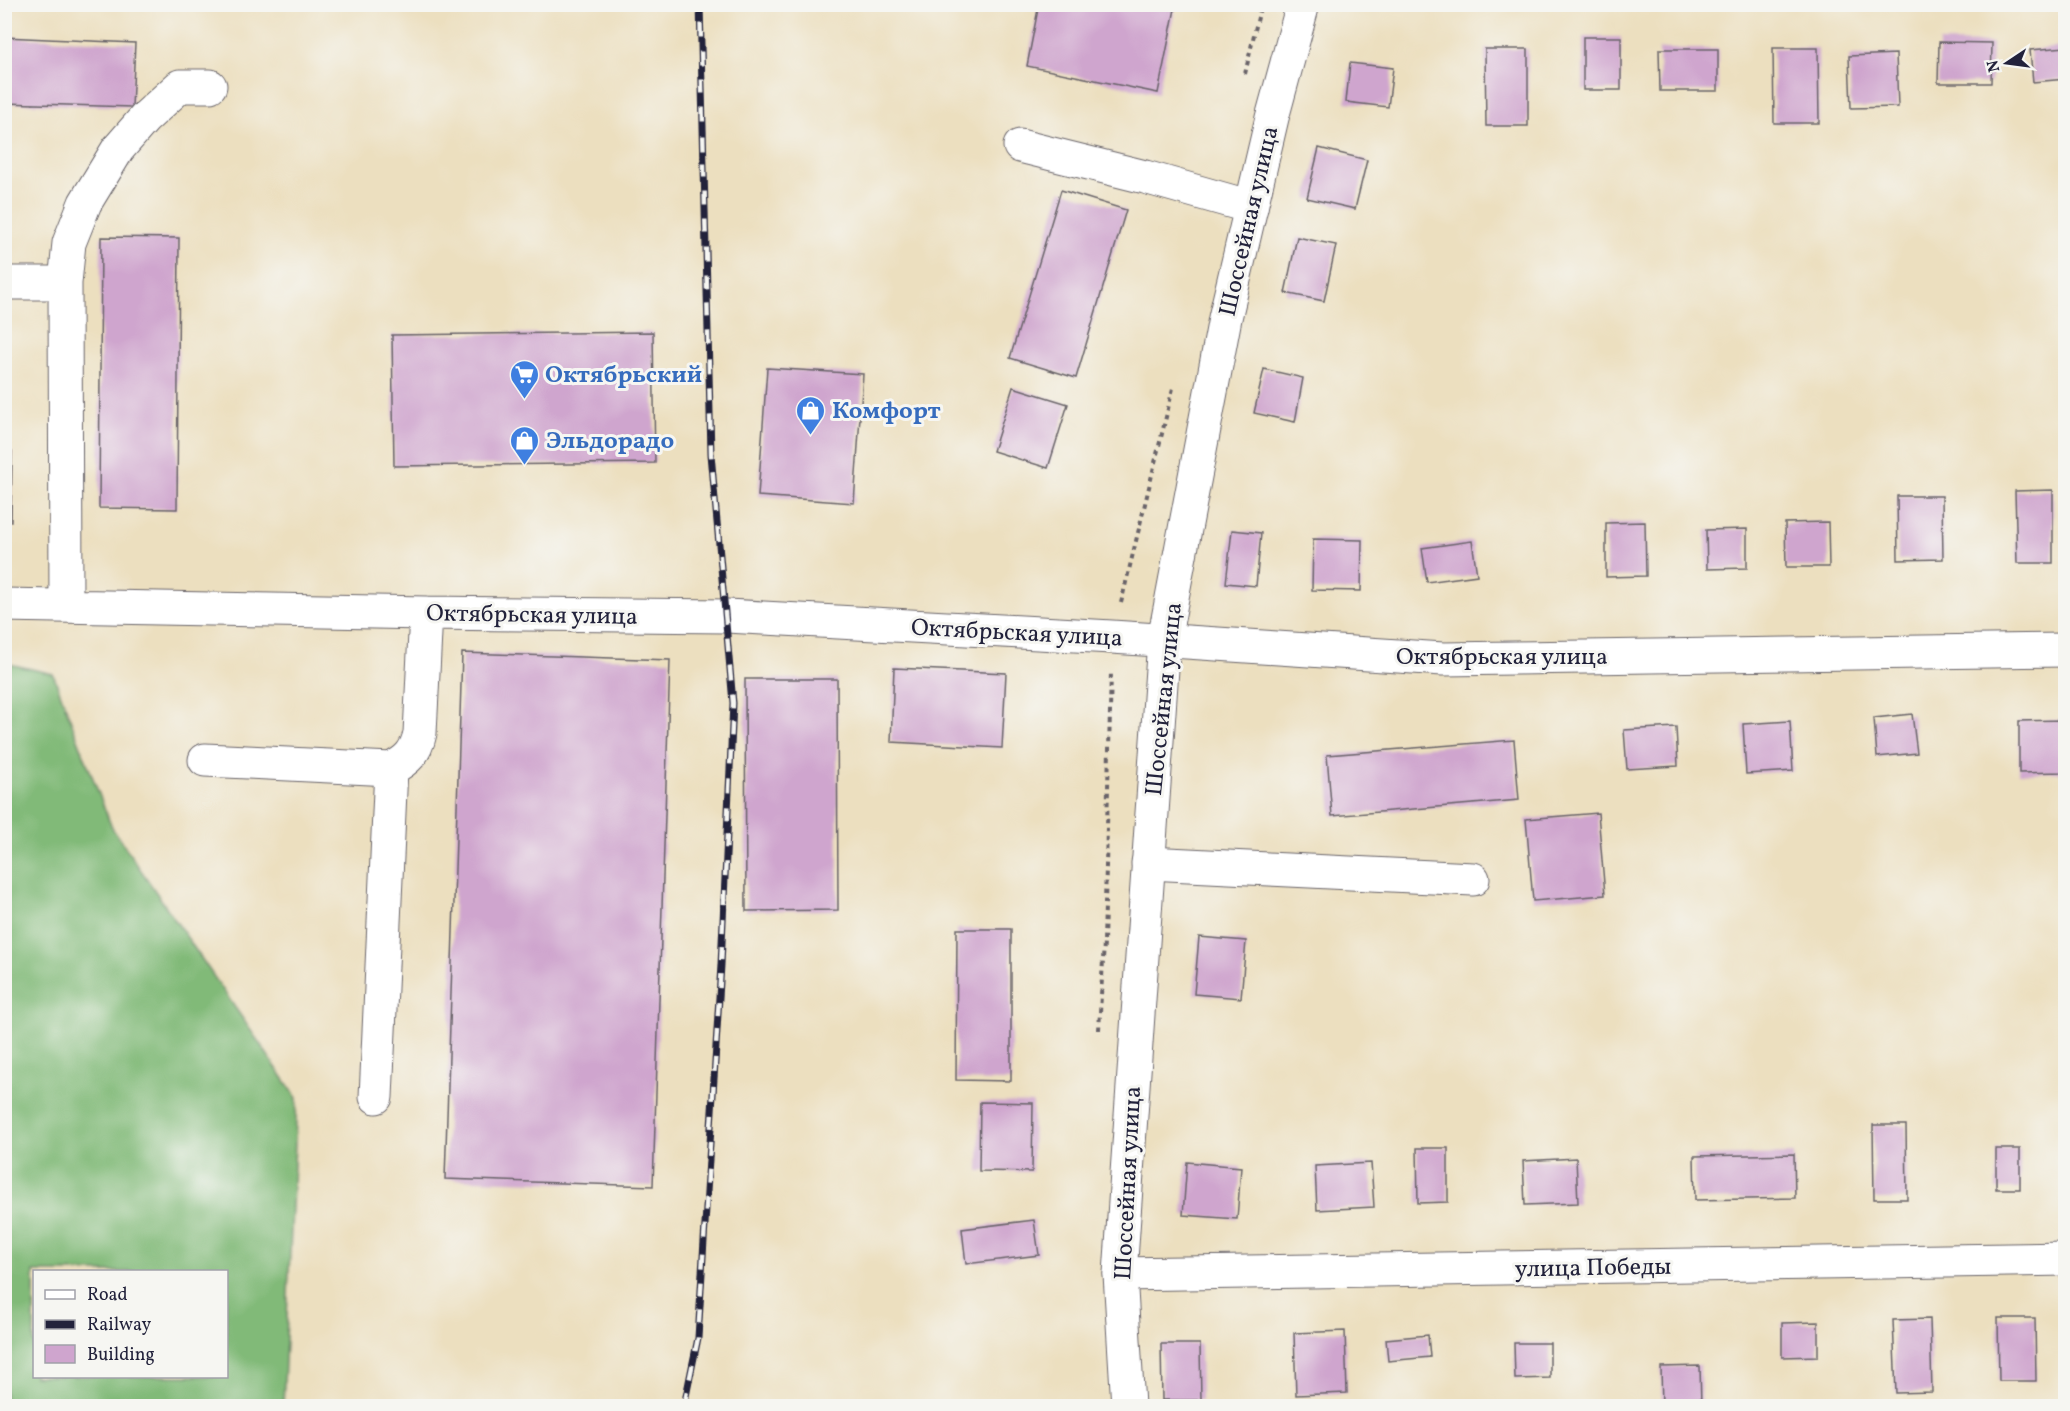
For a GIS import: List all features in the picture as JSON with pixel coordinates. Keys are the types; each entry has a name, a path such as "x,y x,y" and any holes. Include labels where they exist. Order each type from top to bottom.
{"street":[{"name":"Шоссейная улица","path":"1128,1407 1120,1274 1164,640 1225,318 1272,118 1303,4"},
{"path":"66,606 64,283 69,243 85,203 118,149 145,118 180,86 210,86"},
{"path":"1020,146 1145,177 1251,207"},
{"path":"4,283 64,283"},
{"name":"Октябрьская улица","path":"4,605 727,616 1164,640 1443,659 2066,650"},
{"path":"205,760 391,769 404,762 418,745 420,733 426,613"},
{"path":"376,1097 391,769"},
{"path":"1148,863 1473,879"},
{"name":"улица Победы","path":"1120,1274 2066,1259"}],"green space":[{"path":"5,663 53,674 112,828 297,1098 283,1406 5,1406"}],"building":[{"path":"1039,4 1176,4 1158,93 1027,66"},
{"path":"4,37 135,43 132,107 4,103"},
{"path":"1583,37 1621,37 1621,90 1583,90"},
{"path":"1939,42 1992,43 1991,83 1938,83"},
{"path":"2066,47 2066,79 2033,82 2030,50"},
{"path":"1773,48 1818,48 1819,123 1774,123"},
{"path":"1485,49 1528,49 1528,126 1486,126"},
{"path":"1659,49 1718,49 1718,91 1660,91"},
{"path":"1896,54 1898,107 1851,108 1849,56"},
{"path":"1350,63 1393,68 1388,107 1346,102"},
{"path":"1319,148 1367,160 1355,209 1307,198"},
{"path":"1061,190 1126,210 1076,378 1010,358"},
{"path":"101,237 179,238 177,509 99,508"},
{"path":"1297,237 1336,245 1324,301 1285,293"},
{"name":"Октябрьский","path":"653,332 655,463 394,466 392,335"},
{"name":"Комфорт","path":"767,368 863,374 854,503 758,496"},
{"path":"1264,369 1303,378 1295,422 1254,413"},
{"path":"1013,387 1068,404 1048,468 993,451"},
{"path":"4,451 12,451 11,522 4,522"},
{"path":"2053,490 2053,563 2017,563 2015,491"},
{"path":"1897,496 1942,496 1943,559 1898,560"},
{"path":"1645,522 1646,576 1606,577 1606,523"},
{"path":"1828,522 1829,567 1786,567 1785,523"},
{"path":"1747,529 1747,568 1707,569 1706,530"},
{"path":"1232,530 1261,533 1256,586 1226,583"},
{"path":"1313,539 1362,540 1361,591 1312,590"},
{"path":"1472,541 1477,575 1427,582 1422,548"},
{"path":"462,653 670,660 653,1186 445,1179"},
{"path":"894,668 1006,673 1002,748 891,742"},
{"path":"745,679 837,679 838,910 746,911"},
{"path":"1912,714 1917,753 1877,757 1874,718"},
{"path":"2066,720 2066,772 2019,773 2019,721"},
{"path":"1790,721 1793,771 1746,774 1743,724"},
{"path":"1676,727 1678,766 1627,769 1624,730"},
{"path":"1514,740 1519,800 1332,816 1327,755"},
{"path":"1598,813 1605,895 1533,901 1526,819"},
{"path":"957,929 1011,929 1011,1081 956,1080"},
{"path":"1199,937 1246,941 1241,998 1194,994"},
{"path":"980,1102 1033,1103 1032,1172 979,1171"},
{"path":"1873,1125 1906,1125 1907,1199 1874,1199"},
{"path":"1417,1148 1448,1148 1448,1202 1418,1203"},
{"path":"1996,1149 2020,1149 2020,1189 1996,1189"},
{"path":"1794,1154 1795,1198 1695,1200 1694,1156"},
{"path":"1576,1158 1578,1203 1525,1205 1523,1161"},
{"path":"1187,1162 1241,1167 1237,1219 1183,1215"},
{"path":"1371,1163 1374,1207 1317,1210 1315,1166"},
{"path":"1034,1220 1039,1255 966,1264 962,1229"},
{"path":"1998,1318 2035,1318 2036,1381 1999,1381"},
{"path":"1930,1319 1932,1392 1896,1393 1893,1320"},
{"path":"1818,1322 1818,1356 1782,1357 1782,1323"},
{"path":"1345,1331 1347,1393 1296,1395 1294,1333"},
{"path":"1428,1335 1430,1357 1388,1361 1386,1339"},
{"path":"1514,1343 1550,1343 1550,1378 1515,1379"},
{"path":"1161,1344 1200,1344 1201,1400 1162,1400"},
{"path":"1700,1366 1701,1406 1662,1406 1661,1367"}],"railway":[{"path":"684,1406 698,1338 721,965 733,703 711,454 700,4"}],"place":[{"name":"Октябрьский","path":"524,400"},
{"name":"Комфорт","path":"811,436"},
{"name":"Эльдорадо","path":"525,466"}]}
